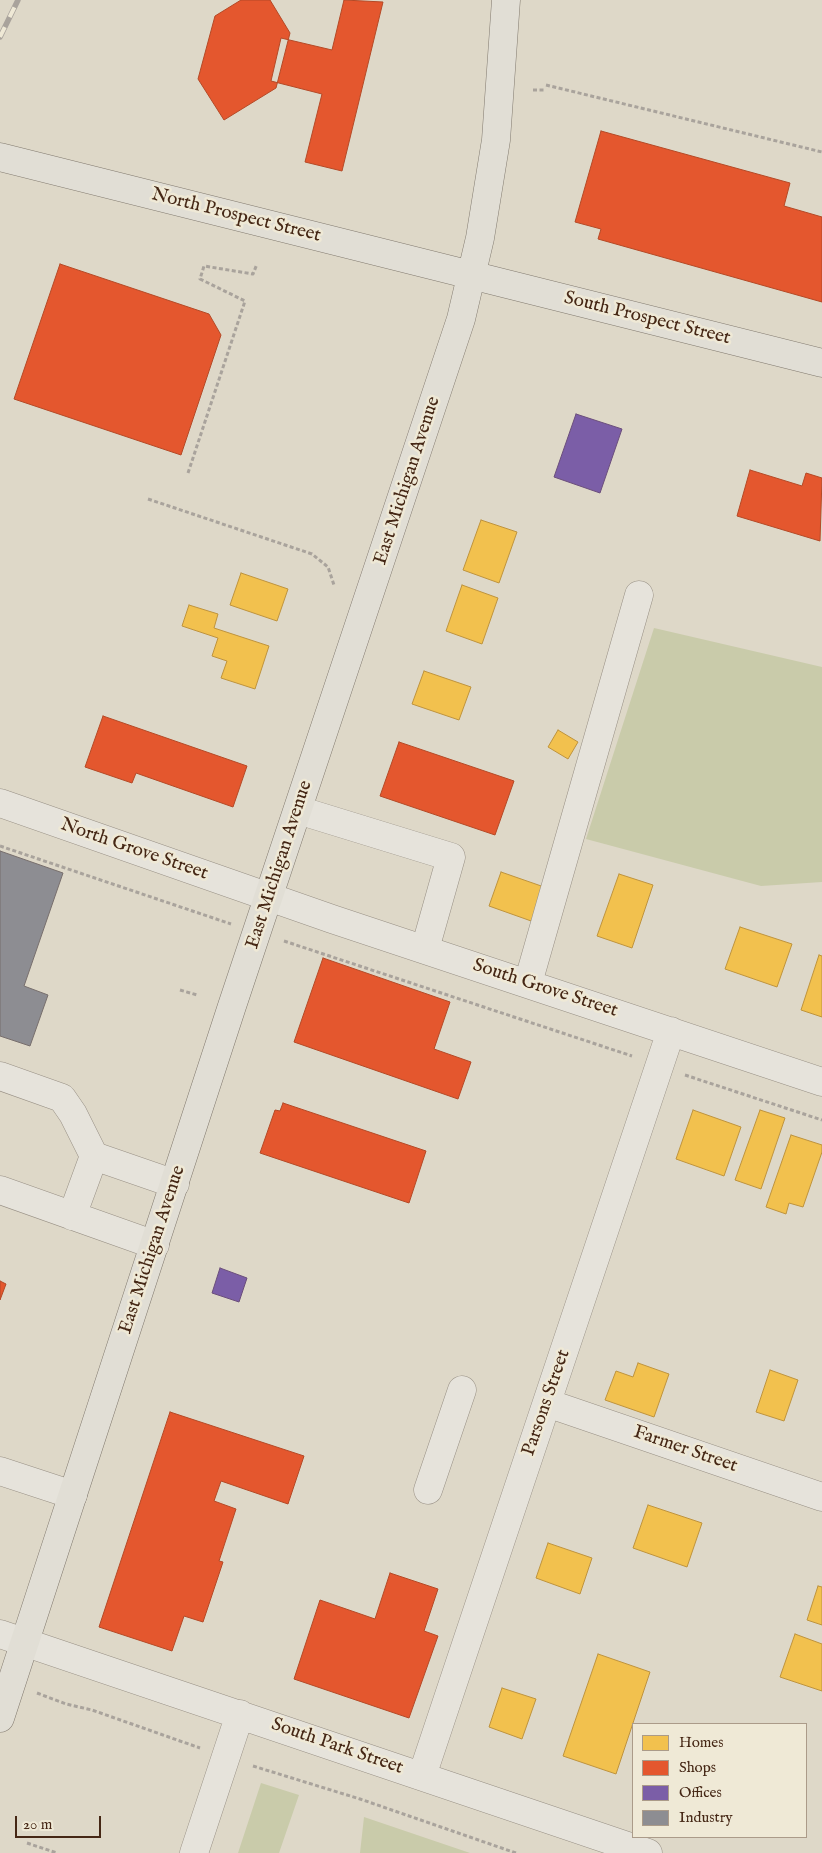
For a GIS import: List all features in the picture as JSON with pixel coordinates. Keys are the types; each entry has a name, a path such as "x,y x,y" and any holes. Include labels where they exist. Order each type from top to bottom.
{"main road":[{"name":"East Michigan Avenue","path":"0,1718 269,896 455,337 472,275 496,140 506,0"},
{"name":"North Prospect Street","path":"0,157 472,275"},
{"name":"South Prospect Street","path":"472,275 822,363"}],"street":[{"path":"528,983 639,595"},
{"name":"North Grove Street","path":"0,803 269,896"},
{"path":"298,810 451,857 425,950"},
{"name":"South Grove Street","path":"269,896 822,1082"},
{"name":"Parsons Street","path":"422,1776 670,1030"},
{"path":"0,1076 62,1098 73,1114 94,1156 175,1184"},
{"path":"72,1216 94,1156"},
{"path":"0,1190 155,1245"},
{"path":"428,1490 462,1390"},
{"name":"Farmer Street","path":"547,1403 822,1497"},
{"path":"0,1471 73,1495"},
{"name":"South Park Street","path":"0,1634 648,1853"},
{"path":"194,1853 240,1714"}],"path":[{"path":"546,85 822,152"},
{"path":"533,90 546,90"},
{"path":"188,473 245,301 200,279 204,266 253,274 257,264"},
{"path":"148,499 312,554 328,567 334,585"},
{"path":"0,846 640,1059"},
{"path":"180,990 197,994"},
{"path":"684,1075 822,1120"},
{"path":"54,1699 92,1710 226,1757 360,1799 516,1853"},
{"path":"27,1844 57,1853"}],"green space":[{"path":"654,628 822,667 822,882 761,886 586,839"},
{"path":"261,1783 299,1795 279,1853 238,1853"},
{"path":"364,1817 470,1853 360,1853"}],"building: Homes":[{"path":"481,520 517,532 499,583 463,570"},
{"path":"241,573 288,589 277,621 230,605"},
{"path":"462,585 498,598 482,644 446,631"},
{"path":"189,605 218,614 214,628 269,646 255,689 221,678 227,661 212,656 218,638 182,626"},
{"path":"424,671 471,687 459,720 412,704"},
{"path":"558,730 578,742 568,759 548,747"},
{"path":"501,872 547,888 534,922 489,906"},
{"path":"619,874 653,885 632,948 597,936"},
{"path":"740,927 792,944 777,987 725,969"},
{"path":"819,955 822,956 822,1017 801,1010"},
{"path":"693,1110 741,1127 724,1176 676,1159"},
{"path":"760,1110 785,1118 761,1189 735,1180"},
{"path":"791,1135 822,1145 822,1152 803,1207 789,1203 786,1214 766,1207"},
{"path":"638,1363 669,1374 654,1417 605,1400 616,1371 633,1377"},
{"path":"770,1370 798,1380 784,1421 756,1412"},
{"path":"648,1505 702,1523 687,1567 633,1548"},
{"path":"548,1543 592,1558 580,1594 536,1578"},
{"path":"818,1586 822,1587 822,1625 807,1620"},
{"path":"795,1634 822,1644 822,1691 780,1677"},
{"path":"598,1654 650,1672 616,1774 563,1756"},
{"path":"502,1688 536,1699 522,1739 489,1727"}],"building: Shops":[{"path":"241,0 270,0 290,33 276,88 224,120 198,79 215,16"},
{"path":"344,0 383,2 342,171 305,162 322,94 271,81 281,38 332,50"},
{"path":"601,131 790,183 784,206 822,217 822,302 598,239 601,229 575,222"},
{"path":"60,264 209,314 221,335 181,455 14,399"},
{"path":"750,470 802,486 806,473 822,478 820,541 737,516"},
{"path":"103,716 247,766 233,807 136,773 132,783 85,767"},
{"path":"399,742 514,781 495,835 380,796"},
{"path":"323,958 450,1002 434,1049 471,1062 458,1099 294,1042"},
{"path":"283,1103 426,1151 409,1203 260,1153 275,1110 280,1111"},
{"path":"0,1281 6,1284 0,1300"},
{"path":"170,1412 304,1456 288,1504 221,1481 214,1501 236,1509 219,1561 223,1562 203,1622 184,1616 172,1651 99,1627"},
{"path":"390,1573 438,1589 424,1631 438,1636 409,1718 294,1679 320,1600 375,1619"}],"building: Offices":[{"path":"576,414 622,429 600,493 554,477"},
{"path":"220,1268 247,1278 239,1302 212,1293"}],"building: Industry":[{"path":"0,851 63,873 24,986 48,995 30,1046 0,1036"}],"railway":[{"path":"0,37 18,0"}]}
